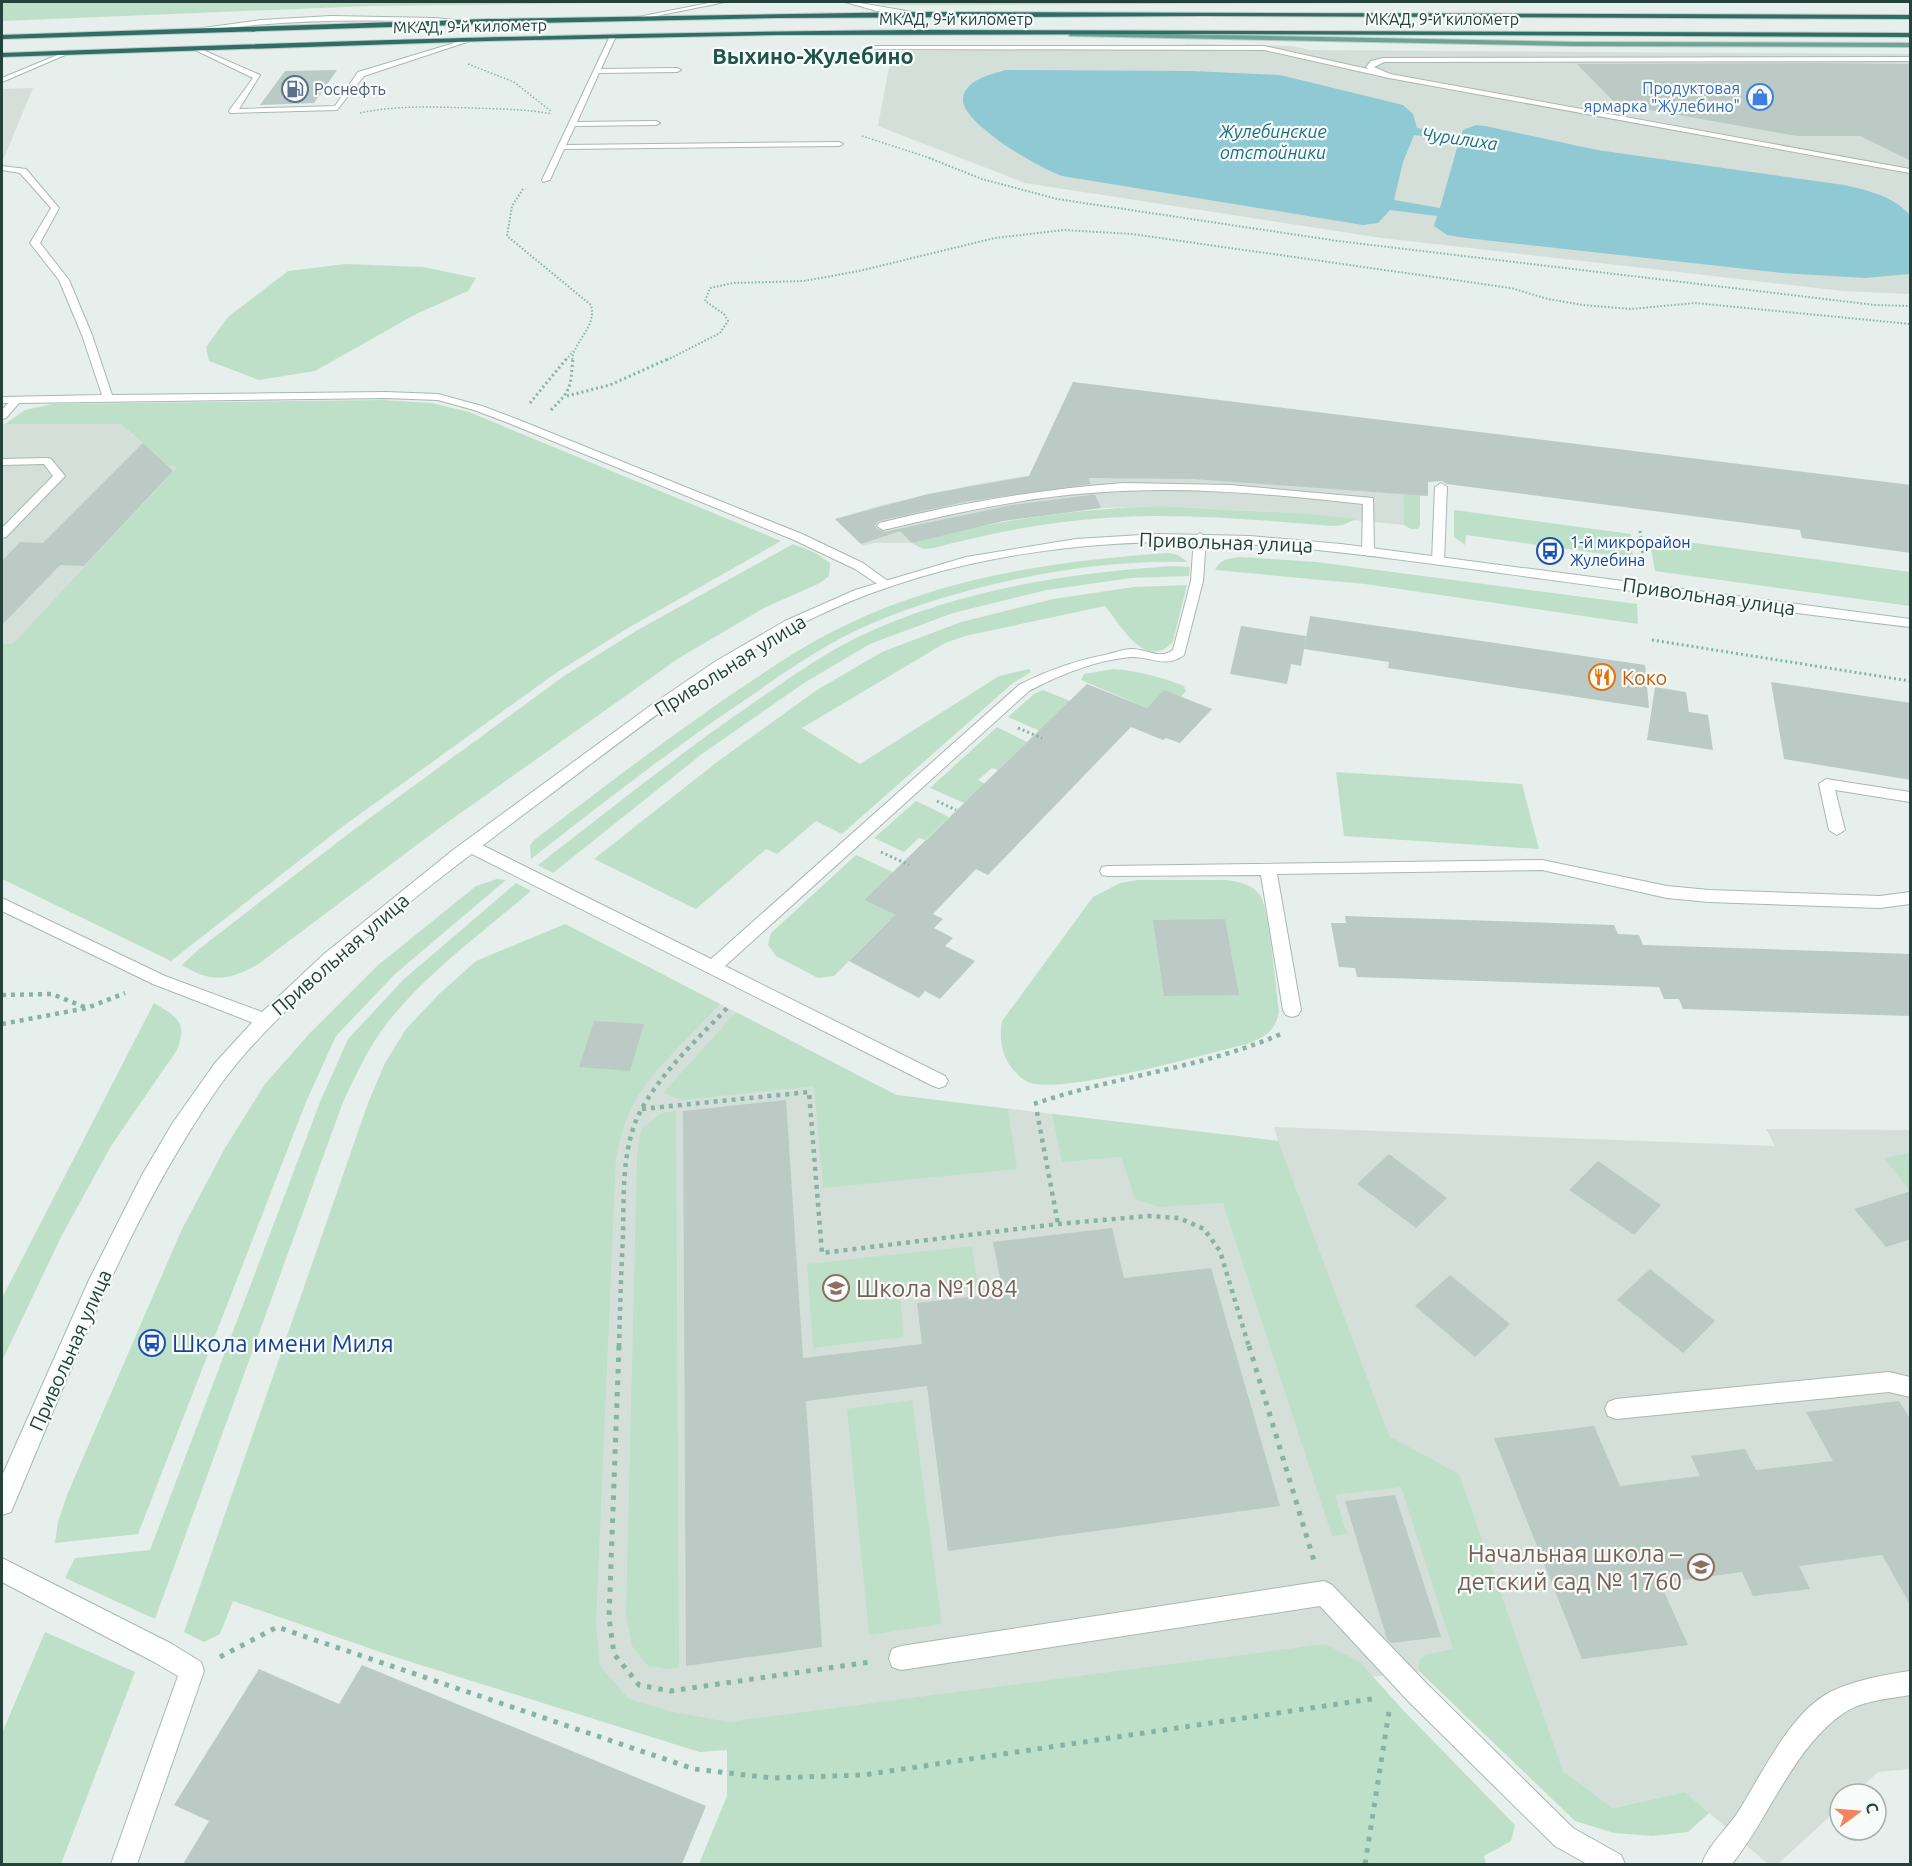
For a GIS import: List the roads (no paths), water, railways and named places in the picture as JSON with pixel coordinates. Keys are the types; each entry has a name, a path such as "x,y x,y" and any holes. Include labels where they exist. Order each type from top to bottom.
{"highway":[{"name":"МКАД, 9-й километр","path":"2,36 636,18 927,15 1911,17"},
{"name":"МКАД, 9-й километр","path":"2,55 473,39 955,32 1911,35"}],"main road":[{"path":"992,32 1575,44 1911,45"},
{"name":"Привольная улица","path":"2,1503 122,1233 168,1148 216,1076 264,1020 346,944 470,846 708,673 789,624 886,584 948,567 1034,549 1114,540 1200,537 1258,539 1368,552 1911,624"}],"lane":[{"path":"636,18 722,2"},
{"path":"848,2 877,9 927,15"},
{"path":"192,30 249,22 398,16 470,22"},
{"path":"955,32 957,49"},
{"path":"546,180 613,36"},
{"path":"194,48 257,77 233,111 324,109 337,108 361,74 473,39"},
{"path":"870,48 1264,48 1389,76 1911,171"},
{"path":"2,80 69,52"},
{"path":"1389,76 1376,72 1370,67 1383,60 1911,60"},
{"path":"597,71 677,70"},
{"path":"2,74 16,74"},
{"path":"572,124 656,123"},
{"path":"562,147 839,144"},
{"path":"2,168 23,171 55,208 35,243 64,280 87,335 108,398"},
{"path":"2,400 375,395 438,397 478,408 548,434 798,537 860,566 886,584"},
{"path":"2,416 17,399"},
{"path":"2,462 47,461 59,477 2,534"},
{"path":"883,526 990,502 1093,489 1156,487 1230,490 1369,501 1368,552"},
{"path":"1438,561 1441,487"},
{"path":"713,967 1024,688 1047,676 1089,662 1132,653 1159,659 1171,658 1179,652 1197,581 1200,537"},
{"path":"1837,830 1826,784 1911,797"},
{"path":"470,846 939,1081"},
{"path":"1108,872 1542,865 1667,892 1709,896 1880,902 1911,898"},
{"path":"1268,869 1292,1010"},
{"path":"2,904 159,980 264,1020"},
{"path":"1616,1409 1889,1383 1911,1387"},
{"path":"2,1570 163,1653 192,1671 124,1864"},
{"path":"901,1658 1324,1593 1418,1693 1564,1837 1612,1864"},
{"path":"1715,1864 1737,1837 1804,1730 1837,1702 1875,1688 1911,1683"}],"water":[{"name":"Жулебинские отстойники","path":"1006,70 1192,71 1280,75 1403,105 1413,114 1417,128 1461,135 1463,130 1476,125 1485,126 1597,150 1844,185 1889,199 1910,216 1910,274 1865,278 1782,273 1466,238 1447,235 1434,226 1437,216 1390,210 1378,223 1363,225 1062,176 1038,165 1005,145 976,122 967,111 963,101 967,88 986,76","holes":["1414,135 1459,141 1440,208 1394,200 1403,162"]}],"place":[{"name":"Роснефть","path":"295,89"},
{"name":"Продуктовая ярмарка \"Жулебино\"","path":"1760,97"},
{"name":"1-й микрорайон Жулебина","path":"1550,551"},
{"name":"Коко","path":"1602,677"},
{"name":"Школа №1084","path":"836,1288"},
{"name":"Школа имени Миля","path":"152,1343"},
{"name":"Начальная школа – детский сад № 1760","path":"1701,1567"}],"district":[{"name":"Выхино-Жулебино","path":"813,55"}],"water label":[{"name":"Чурилиха","path":"1460,138"}]}
